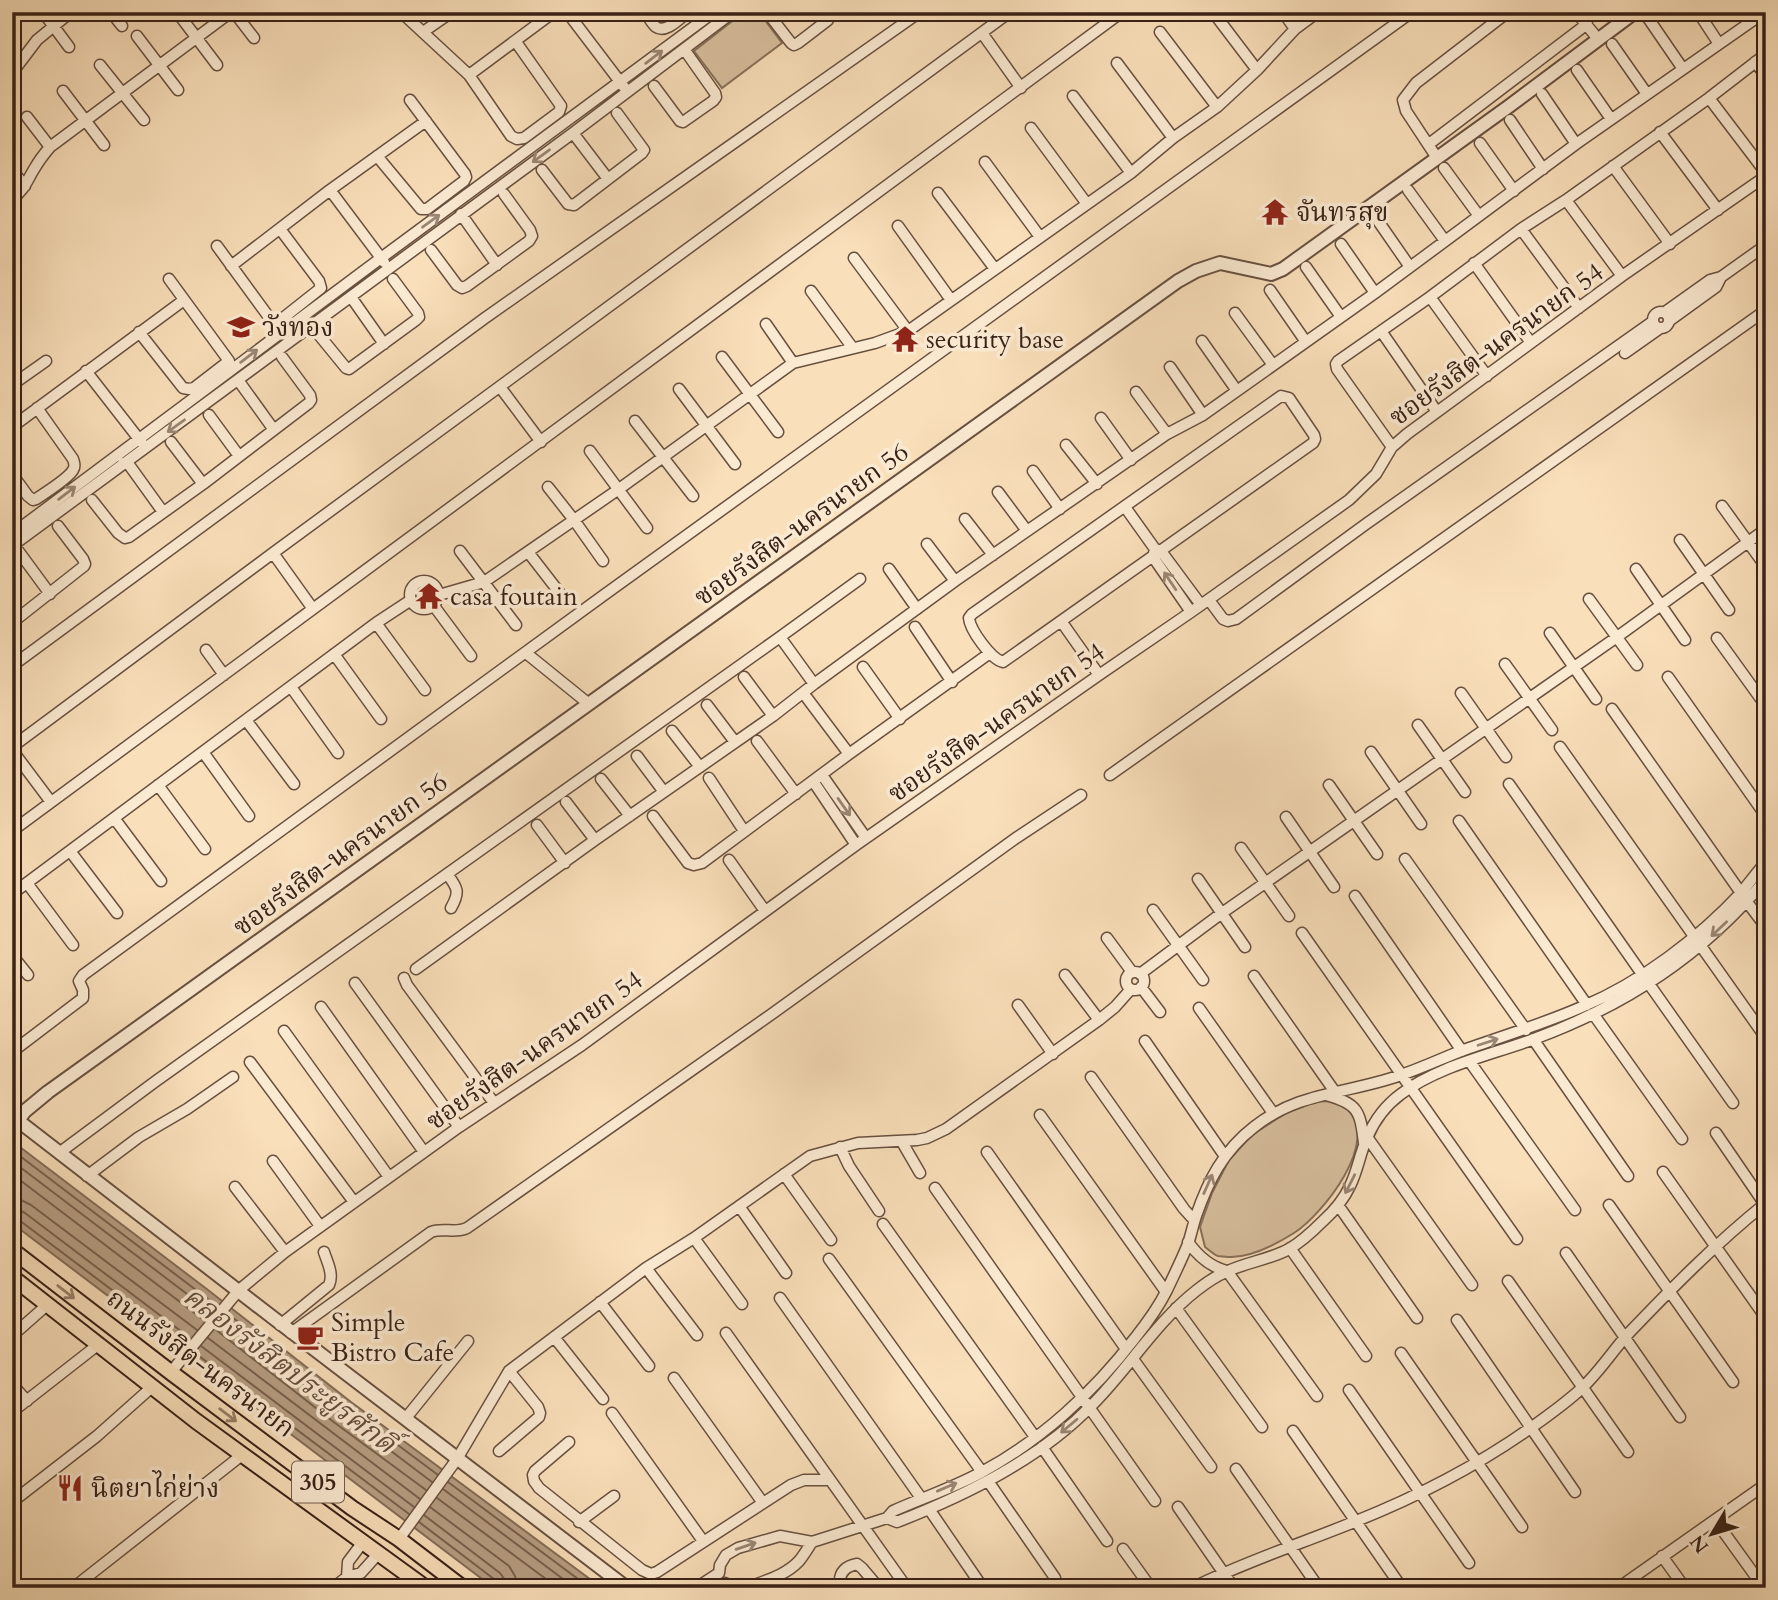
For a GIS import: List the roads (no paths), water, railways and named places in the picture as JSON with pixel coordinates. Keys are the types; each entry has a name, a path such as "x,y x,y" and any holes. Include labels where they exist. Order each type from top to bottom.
{"main road":[{"name":"ถนนรังสิต-นครนายก","path":"12,1250 352,1508 403,1534 463,1588"},
{"name":"ถนนรังสิต-นครนายก","path":"12,1277 242,1455 426,1588"},
{"path":"151,1386 167,1369"},
{"path":"173,1403 174,1389 183,1381"}],"street":[{"path":"43,12 69,47"},
{"path":"12,73 37,40 71,12"},
{"path":"111,12 122,26"},
{"path":"177,12 217,65"},
{"path":"12,199 25,186 50,147 232,12 254,38"},
{"path":"401,12 469,75 511,135 517,139 524,138 559,111 561,106 516,42"},
{"path":"423,33 452,12"},
{"path":"469,75 554,12"},
{"path":"567,12 627,92"},
{"path":"645,12 656,27 661,29 688,12"},
{"path":"13,541 99,468 714,12"},
{"path":"13,541 127,462 733,12"},
{"path":"767,12 794,45 828,19 827,12"},
{"path":"12,666 485,318 920,12"},
{"path":"51,802 12,748 272,553 1010,12"},
{"path":"12,831 1122,12"},
{"path":"1213,12 1257,70"},
{"path":"1283,12 1295,29"},
{"path":"439,595 484,582 619,489 793,363 875,343 908,331 1130,173 1217,107 1257,70 1295,29 1318,12"},
{"path":"12,1052 83,998 79,981 83,975 1412,12"},
{"path":"1479,216 1406,111 1403,100 1416,83 1508,12"},
{"path":"1576,12 1598,39"},
{"name":"ซอยรังสิต-นครนายก 56","path":"14,1122 48,1092 1178,281 1196,271 1220,263 1271,274 1283,270 1441,163 1508,107 1635,12"},
{"path":"1698,12 1719,44"},
{"path":"416,969 772,716 955,581 1167,434 1203,415 1375,293 1576,144 1719,44 1750,17 1765,12"},
{"path":"1648,18 1683,69"},
{"path":"1429,144 1587,24"},
{"path":"1160,32 1217,107"},
{"path":"982,33 1021,88"},
{"path":"137,36 178,90"},
{"path":"1612,44 1647,94"},
{"path":"653,86 683,122 713,101 715,93 684,49"},
{"path":"12,54 20,63"},
{"path":"1392,447 1335,364 1521,229 1709,98 1766,54"},
{"path":"1755,62 1766,76"},
{"path":"1116,63 1173,138"},
{"path":"100,65 144,120"},
{"path":"1577,70 1611,119"},
{"path":"63,91 104,145"},
{"path":"1542,94 1576,144"},
{"path":"1073,96 1130,173"},
{"path":"1709,98 1766,174"},
{"path":"377,156 421,209 427,209 464,181 466,177 410,100"},
{"path":"542,170 571,206 608,179 644,150 617,113"},
{"path":"27,117 50,147"},
{"path":"1510,120 1543,169"},
{"path":"231,266 426,121"},
{"path":"1031,128 1087,204"},
{"path":"1660,132 1718,210"},
{"path":"573,133 608,179"},
{"path":"1479,143 1514,191"},
{"path":"985,162 1040,237"},
{"path":"1613,166 1670,244"},
{"path":"12,170 25,186"},
{"name":"ซอยรังสิต-นครนายก 54","path":"167,1369 182,1359 236,1293 285,1252 459,1127 582,1045 856,845 1349,500 1376,474 1392,447 1407,434 1766,174"},
{"path":"330,190 388,268"},
{"path":"1408,190 1446,241"},
{"path":"938,193 995,269"},
{"path":"431,250 461,288 497,265 532,236 504,194"},
{"path":"1566,200 1622,276"},
{"path":"461,214 497,265"},
{"path":"1376,218 1410,267"},
{"path":"898,226 951,300"},
{"path":"217,246 271,320 278,322 321,288 320,281 280,229"},
{"path":"1521,229 1579,308"},
{"path":"1341,244 1375,293"},
{"path":"1667,317 1710,280 1721,277 1766,245"},
{"path":"854,258 908,331"},
{"path":"1474,263 1531,343"},
{"path":"1306,267 1341,317"},
{"path":"139,332 183,388 194,388 229,361 169,279"},
{"path":"319,335 349,369 384,344 419,317 393,279"},
{"path":"1270,290 1306,342"},
{"path":"811,291 852,347"},
{"path":"351,297 384,344"},
{"path":"1430,297 1487,376"},
{"path":"12,427 184,300"},
{"path":"1110,775 1766,310"},
{"path":"1660,312 1667,317 1668,325 1664,328 1656,325 1653,317 1660,312"},
{"path":"1235,313 1273,365"},
{"path":"765,324 793,363"},
{"path":"1625,354 1656,325"},
{"path":"1157,552 1223,619 1236,619 1366,524 1656,325"},
{"path":"1381,331 1437,412"},
{"path":"1202,341 1237,391"},
{"path":"722,356 778,432"},
{"path":"92,500 125,538 203,484 311,400 282,357"},
{"path":"12,385 46,361"},
{"path":"1170,367 1203,415"},
{"path":"12,370 22,378"},
{"path":"86,372 146,447"},
{"path":"238,380 274,430"},
{"path":"500,387 541,442"},
{"path":"679,389 734,464"},
{"path":"1136,391 1167,434"},
{"path":"1281,396 1289,398 1314,435 1313,443 1157,552 1003,662 995,659 971,626 969,618 1281,396"},
{"path":"12,474 33,500 67,476 75,467 73,459 37,408"},
{"path":"209,415 239,456"},
{"path":"1101,418 1131,460"},
{"path":"635,421 693,496"},
{"path":"171,442 203,484"},
{"path":"1066,445 1097,484"},
{"path":"590,451 647,528"},
{"path":"99,468 127,462"},
{"path":"127,462 163,512"},
{"path":"1033,471 1060,509"},
{"path":"548,486 603,561"},
{"path":"998,492 1027,531"},
{"path":"1722,506 1766,567"},
{"path":"1125,507 1157,552 1191,612"},
{"path":"965,519 993,555"},
{"path":"12,617 18,618 85,564 58,526"},
{"path":"1160,1012 1136,988 1126,982 1126,978 1178,945 1766,529"},
{"path":"1680,540 1729,610"},
{"path":"13,541 50,594"},
{"path":"927,544 955,581"},
{"path":"460,551 516,625"},
{"path":"528,552 559,592"},
{"path":"272,553 313,609"},
{"path":"889,569 918,608"},
{"path":"1636,569 1685,640"},
{"path":"59,1153 860,579"},
{"path":"422,581 435,586 439,595 434,606 430,608 416,607 411,600 411,590 422,581"},
{"path":"1589,599 1637,665"},
{"path":"12,894 376,623 411,600"},
{"path":"434,606 471,656"},
{"path":"1061,621 1098,675"},
{"path":"376,623 425,690"},
{"path":"915,627 951,682"},
{"path":"1550,632 1596,699"},
{"path":"780,637 814,684"},
{"path":"1717,638 1766,706"},
{"path":"206,650 224,675"},
{"path":"526,653 589,704"},
{"path":"653,816 688,863 702,863 990,653"},
{"path":"334,654 381,719"},
{"path":"1505,664 1552,730"},
{"path":"863,667 900,719"},
{"path":"744,677 772,716"},
{"path":"1668,677 1766,816"},
{"path":"291,687 338,753"},
{"path":"1461,693 1506,757"},
{"path":"807,698 849,754"},
{"path":"707,705 735,742"},
{"path":"1612,709 1766,928"},
{"path":"246,720 294,784"},
{"path":"1418,725 1465,792"},
{"path":"672,731 700,767"},
{"path":"758,741 796,794"},
{"path":"1560,747 1766,1038"},
{"path":"203,752 250,816"},
{"path":"1371,752 1421,824"},
{"path":"637,756 664,792"},
{"path":"709,778 744,831"},
{"path":"818,778 866,838"},
{"path":"818,778 856,845"},
{"path":"601,779 630,816"},
{"path":"1509,784 1642,974"},
{"path":"158,785 205,849"},
{"path":"1329,785 1377,854"},
{"path":"285,1329 431,1232 438,1229 460,1231 467,1228 1016,838 1081,795"},
{"path":"566,802 595,840"},
{"path":"1286,817 1334,887"},
{"path":"114,818 161,881"},
{"path":"1459,821 1587,1005"},
{"path":"537,825 565,863"},
{"path":"1241,848 1289,916"},
{"path":"70,851 117,913"},
{"path":"1405,859 1526,1030"},
{"path":"729,860 765,911"},
{"path":"1744,897 1766,862"},
{"path":"447,874 456,886 457,893 451,908"},
{"path":"1198,879 1245,947"},
{"path":"726,1586 719,1573 720,1565 726,1555 737,1548 780,1536 813,1542 887,1518 897,1522 929,1509 1042,1447 1090,1408 1164,1321 1199,1289 1227,1271 1290,1248 1315,1228 1338,1205 1350,1187 1365,1141 1376,1121 1387,1107 1410,1087 1432,1076 1594,1015 1649,984 1766,879"},
{"path":"27,883 73,945"},
{"path":"1354,896 1462,1051"},
{"path":"1153,910 1203,980"},
{"path":"1301,933 1517,1239"},
{"path":"403,1534 454,1463 509,1371 554,1336 646,1268 694,1238 810,1156 869,1142 902,1142 927,1138 956,1123 1115,1007 1144,982 1107,938"},
{"path":"887,1518 892,1511 921,1498 985,1477 1059,1419 1082,1397 1126,1349 1166,1292 1188,1242 1208,1183 1224,1155 1252,1128 1273,1113 1303,1100 1402,1075 1526,1030 1587,1005 1697,942"},
{"path":"12,955 28,975"},
{"path":"1065,975 1099,1020"},
{"path":"1254,976 1330,1093 1357,1111 1365,1141 1472,1284"},
{"path":"404,978 494,1103"},
{"path":"355,983 459,1127"},
{"path":"1649,984 1733,1102"},
{"path":"1018,1005 1053,1054"},
{"path":"321,1007 424,1152"},
{"path":"1199,1008 1273,1113"},
{"path":"1594,1015 1682,1139"},
{"path":"284,1031 389,1177"},
{"path":"1533,1039 1628,1176"},
{"path":"1145,1041 1224,1155"},
{"path":"250,1062 354,1202"},
{"path":"1470,1062 1575,1210"},
{"path":"87,1175 139,1137 187,1109 233,1077"},
{"path":"1091,1077 1194,1220"},
{"path":"1040,1115 1166,1292"},
{"path":"14,1122 59,1153 236,1293 406,1418 454,1463 627,1588"},
{"path":"1192,1588 1223,1572 1356,1521 1420,1493 1476,1463 1531,1428 1582,1388 1669,1291 1715,1246 1765,1205 1716,1133"},
{"path":"902,1142 920,1173"},
{"path":"841,1147 849,1166 879,1211"},
{"path":"988,1152 1126,1349"},
{"path":"273,1161 320,1226"},
{"path":"1663,1172 1766,1318"},
{"path":"784,1174 831,1240"},
{"path":"235,1187 285,1252"},
{"path":"935,1188 1155,1501"},
{"path":"1338,1205 1417,1318"},
{"path":"1609,1205 1733,1382"},
{"path":"739,1206 786,1273"},
{"path":"883,1224 1035,1437"},
{"path":"694,1238 742,1304"},
{"path":"1188,1242 1212,1266 1227,1271 1317,1396"},
{"path":"1290,1248 1366,1356"},
{"path":"285,1329 329,1285 330,1271 324,1252"},
{"path":"1566,1253 1680,1417"},
{"path":"830,1259 1055,1578"},
{"path":"646,1268 696,1335"},
{"path":"1508,1281 1628,1452"},
{"path":"780,1298 921,1498"},
{"path":"600,1302 649,1366"},
{"path":"12,1336 47,1305"},
{"path":"1176,1308 1262,1427"},
{"path":"1457,1320 1576,1492"},
{"path":"726,1334 903,1583 888,1588"},
{"path":"554,1336 603,1399"},
{"path":"406,1418 468,1341"},
{"path":"12,1412 99,1343"},
{"path":"1401,1353 1522,1527"},
{"path":"1133,1359 1211,1467"},
{"path":"499,1451 539,1418 540,1413 509,1371"},
{"path":"674,1378 763,1503"},
{"path":"12,1384 26,1401"},
{"path":"12,1502 88,1443 151,1386"},
{"path":"1349,1390 1469,1563"},
{"path":"612,1413 703,1541"},
{"path":"1293,1431 1402,1588"},
{"path":"569,1442 535,1471 534,1481 579,1522 651,1574 791,1485 804,1480 829,1480"},
{"path":"1042,1447 1107,1541"},
{"path":"73,1588 242,1455"},
{"path":"1236,1469 1319,1588"},
{"path":"1618,1588 1766,1484"},
{"path":"579,1522 614,1496"},
{"path":"1178,1507 1234,1588"},
{"path":"929,1509 983,1588"},
{"path":"1715,1520 1764,1588"},
{"path":"347,1577 348,1562 363,1542"},
{"path":"746,1588 790,1568 813,1542"},
{"path":"1123,1549 1151,1588"},
{"path":"333,1588 347,1577 361,1573 379,1553"},
{"path":"1662,1556 1685,1588"},
{"path":"840,1583 842,1572 857,1564 879,1588"},
{"path":"696,1588 719,1573"}],"water":[{"name":"คลองรังสิตประยูรศักดิ์","path":"12,1141 351,1402 602,1588 494,1588 17,1227 12,1223"}],"place":[{"name":"จันทรสุข","path":"1275,212"},
{"name":"วังทอง","path":"241,327"},
{"name":"security base","path":"905,339"},
{"name":"casa foutain","path":"429,596"},
{"name":"Simple Bistro Cafe","path":"310,1337"},
{"name":"นิตยาไก่ย่าง","path":"70,1488"}]}
